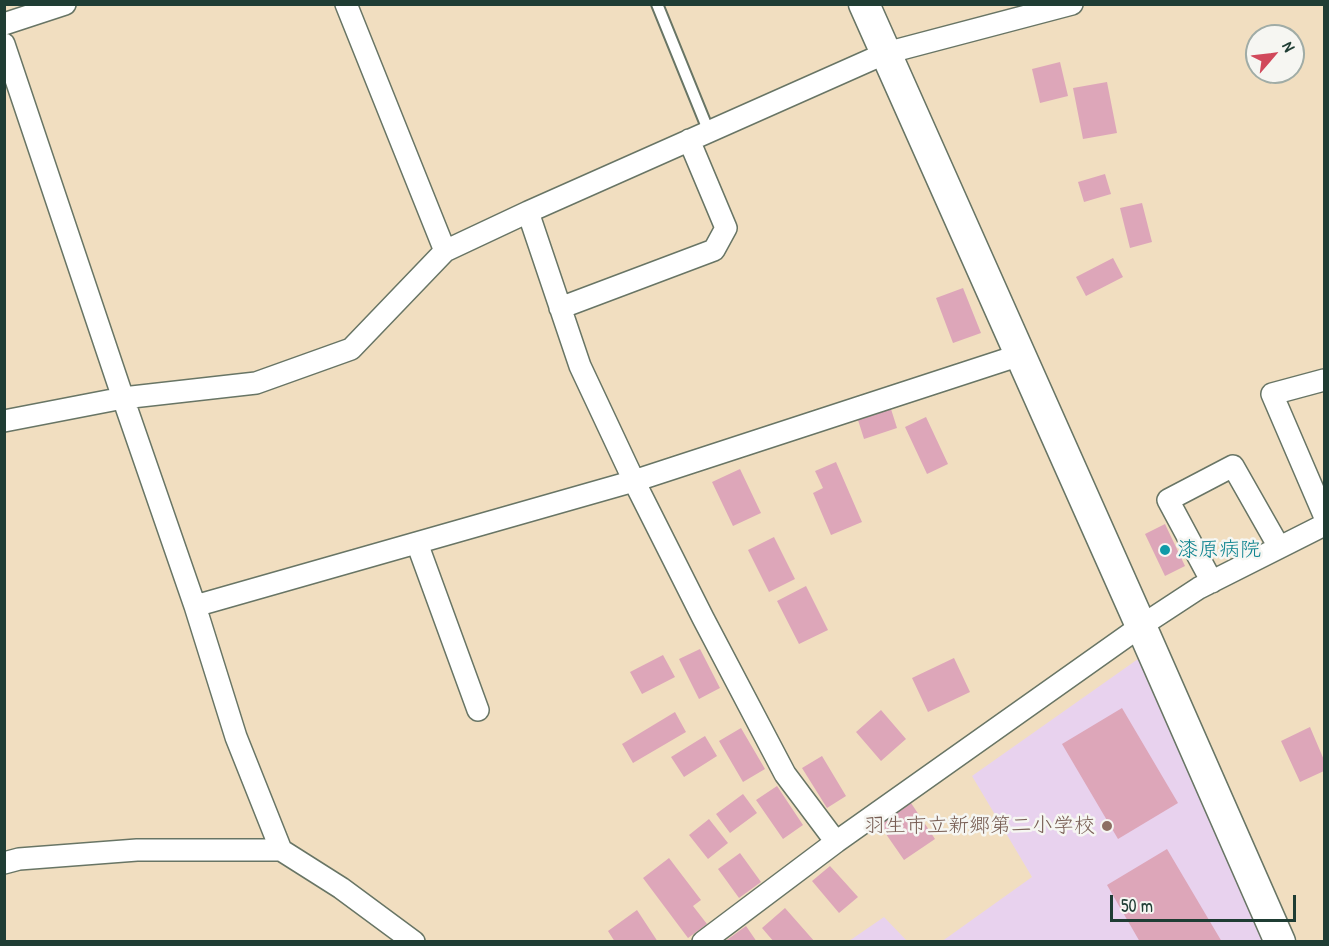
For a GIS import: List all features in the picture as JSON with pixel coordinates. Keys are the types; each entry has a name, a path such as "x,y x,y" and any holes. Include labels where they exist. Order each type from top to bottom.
{"street":[{"path":"4,24 65,4"},
{"path":"346,4 445,251"},
{"path":"864,4 1142,626 1280,942"},
{"path":"4,421 123,398 256,383 351,350 445,251 886,53 1030,10 1072,4"},
{"path":"4,44 195,606 236,736 281,850"},
{"path":"560,308 714,250 726,228 689,141"},
{"path":"528,212 580,366 634,481 785,774 836,842"},
{"path":"195,606 634,481 1020,355"},
{"path":"1324,381 1272,394 1324,515"},
{"path":"1212,582 1168,500 1233,466 1280,547"},
{"path":"703,942 836,842 1142,626 1199,588 1324,525"},
{"path":"417,543 478,710"},
{"path":"4,863 19,859 137,850 281,850 341,888 414,942"}],"lane":[{"path":"657,4 709,132"}],"shaded area":[{"name":"羽生市立新郷第二小学校","path":"1138,659 1263,941 941,942 1032,877 972,776"},
{"path":"884,917 907,941 849,941"}],"building":[{"path":"1060,62 1068,96 1040,103 1032,69"},
{"path":"1107,82 1117,133 1083,139 1073,88"},
{"path":"1105,174 1111,194 1084,202 1078,182"},
{"path":"1142,203 1152,242 1130,248 1120,208"},
{"path":"1113,258 1123,277 1086,296 1076,277"},
{"path":"963,288 981,333 953,343 936,298"},
{"path":"891,409 897,428 864,439 858,420"},
{"path":"926,417 948,464 927,474 905,427"},
{"path":"836,462 862,522 831,535 813,493 823,488 815,471"},
{"path":"740,469 761,513 733,526 712,482"},
{"name":"漆原病院","path":"1165,524 1185,566 1165,576 1145,534"},
{"path":"774,537 795,579 769,592 748,550"},
{"path":"806,586 828,630 799,644 777,601"},
{"path":"700,649 720,688 699,699 679,659"},
{"path":"663,655 675,677 642,694 630,672"},
{"path":"954,658 970,692 928,712 912,678"},
{"path":"1122,708 1178,803 1118,839 1062,744"},
{"path":"881,710 906,739 881,761 856,732"},
{"path":"675,712 686,732 633,763 622,744"},
{"path":"1310,727 1324,760 1324,771 1300,782 1281,741"},
{"path":"741,728 765,769 743,782 719,741"},
{"path":"705,736 717,756 684,777 671,757"},
{"path":"822,756 846,796 827,808 802,768"},
{"path":"777,786 803,825 783,839 756,800"},
{"path":"743,794 757,813 730,833 716,814"},
{"path":"911,803 935,839 904,860 879,824"},
{"path":"709,819 728,843 708,859 689,835"},
{"path":"1167,849 1222,942 1140,942 1107,885"},
{"path":"740,853 761,882 739,898 718,869"},
{"path":"669,858 701,900 693,906 707,924 688,938 643,878"},
{"path":"830,866 858,897 839,913 812,881"},
{"path":"785,908 815,942 774,942 762,928"},
{"path":"637,910 658,942 615,942 608,931"},
{"path":"746,926 757,942 724,942"}],"place":[{"name":"漆原病院","path":"1165,550"},
{"name":"羽生市立新郷第二小学校","path":"1107,826"}]}
